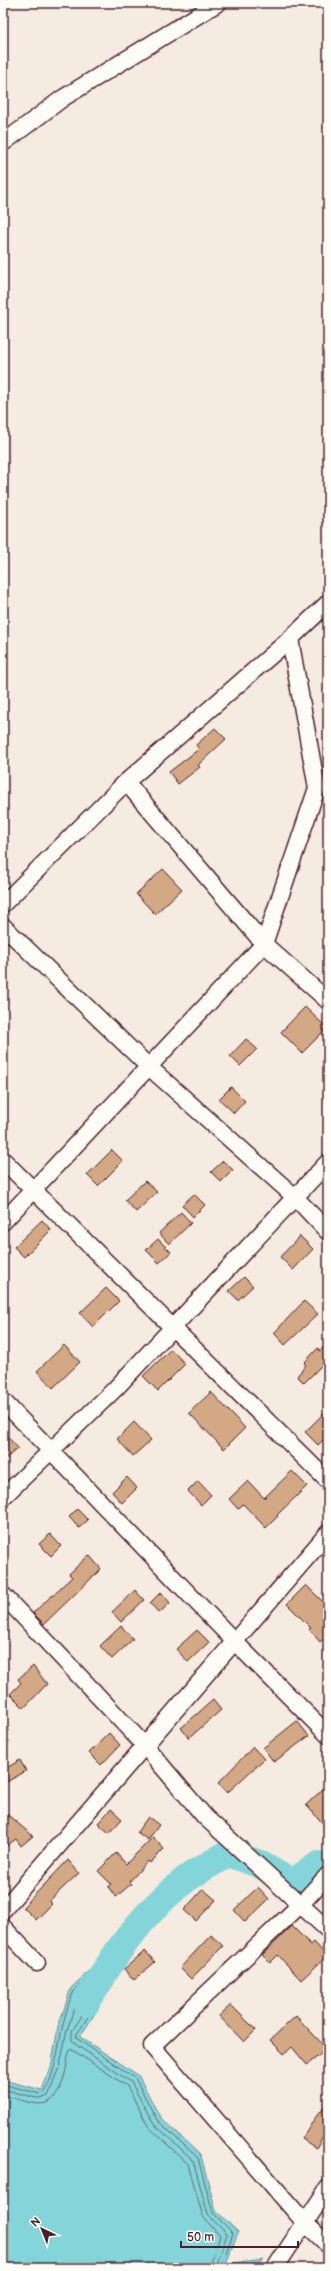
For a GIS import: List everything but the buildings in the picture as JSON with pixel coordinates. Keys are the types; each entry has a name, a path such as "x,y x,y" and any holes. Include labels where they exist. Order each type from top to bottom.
{"street":[{"path":"3,143 63,98 218,3"},
{"path":"3,904 126,782 290,639 328,603"},
{"path":"3,1222 34,1191 264,944 322,793 290,639"},
{"path":"126,782 264,944 328,1001"},
{"path":"3,926 149,1067 295,1197 328,1232"},
{"path":"3,1160 328,1481"},
{"path":"3,1497 115,1389 328,1162"},
{"path":"3,1401 50,1452 328,1735"},
{"path":"3,1910 328,1533"},
{"path":"3,1595 144,1746 205,1817 328,1930"},
{"path":"328,1875 301,1904 152,2046 306,2224 328,2245"},
{"path":"3,1927 37,1963"},
{"path":"275,2268 306,2224 328,2188"}],"water":[{"path":"99,1962 114,1983 80,2037 138,2075 160,2117 201,2156 216,2211 238,2232 226,2264 263,2259 252,2268 3,2268 3,2080 42,2090 51,2067 58,2027 71,1988"}],"waterway":[{"path":"86,2003 106,1969 142,1921 169,1893 201,1869 229,1853 259,1864 292,1883 319,1865"}]}
